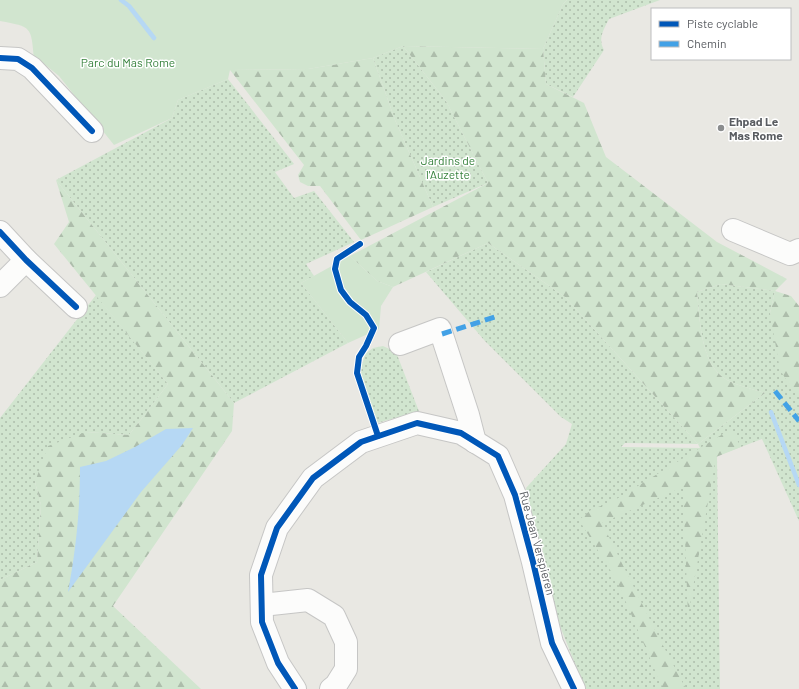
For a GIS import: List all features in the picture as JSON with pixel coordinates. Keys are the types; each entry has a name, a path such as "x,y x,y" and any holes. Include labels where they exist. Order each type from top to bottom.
{"street":[{"path":"0,58 18,59 32,68 92,131"},
{"path":"733,230 790,254 799,250"},
{"path":"0,232 26,260 76,307"},
{"path":"0,286 26,260"},
{"path":"400,344 440,329 468,415 475,442"},
{"name":"Rue Jean Verspieren","path":"295,689 278,663 262,622 261,575 277,528 313,478 361,442 417,424 461,433 498,456 515,495 533,562 552,643 574,689"},
{"path":"262,605 308,600 334,616 346,642 346,669 336,685 331,689"}],"green space":[{"name":"Parc du Mas Rome","path":"0,0 567,0 563,4 543,49 403,46 373,58 308,69 230,70 228,79 178,100 172,118 114,145 59,76 43,63 34,59 32,40 28,30 18,25 0,21"},
{"path":"567,0 660,0 609,19 601,38 604,50 573,97 546,84 543,49 563,4"},
{"name":"Jardins de l'Auzette","path":"403,46 446,101 488,183 433,207 395,120 373,58"},
{"path":"403,46 543,49 546,84 584,103 606,157 717,242 787,279 775,291 721,284 697,292 703,340 706,353 711,364 718,373 727,380 765,393 698,444 565,297 488,243 393,287 377,281 350,256 488,183 446,101"},
{"path":"373,58 395,120 433,207 361,240 320,186 308,186 300,182 298,175 304,165 230,70 308,69"},
{"path":"228,79 294,164 275,172 294,198 314,191 354,242 306,264 314,276 301,283 348,343 234,403 56,180 172,118 178,100"},
{"path":"56,180 234,403 232,431 113,606 201,689 0,689 0,580 37,562 41,505 35,482 48,446 86,432 129,435 168,384 54,244 69,222"},
{"path":"488,243 565,297 698,444 765,393 727,380 718,373 711,364 706,353 703,340 697,292 721,284 775,291 770,313 799,394 799,521 762,439 717,456 720,689 585,689 556,616 526,488 566,444 572,424 561,417 484,340 426,272","holes":["625,443 698,444 700,448 621,447"]},
{"path":"350,256 377,281 393,287 381,306 379,329 348,343 301,283"},
{"path":"775,291 791,296 799,306 799,396 794,392 780,370 770,313"},
{"path":"96,295 168,384 129,435 86,432 35,482 41,505 37,562 0,580 0,418"},
{"path":"383,346 396,352 420,414 399,417 377,423 360,372 365,354 373,348"},
{"path":"731,429 741,447 716,457 688,616 683,487 602,523 686,689 663,689 617,581 579,520 592,509 610,503"}],"water":[{"path":"193,428 182,445 141,492 68,592 77,530 80,467 106,461 135,447 166,429"}],"waterway":[{"path":"121,0 129,6 154,38"},
{"path":"771,412 799,485"}],"marked path":[{"path":"442,334 498,316"},
{"path":"775,391 799,421"}],"cycle path":[{"path":"0,58 18,59 32,68 92,131"},
{"path":"0,232 26,260 76,307"},
{"path":"360,244 337,259 335,269 341,290 350,302 366,315 374,328 359,357 357,373 378,436"},
{"path":"295,689 278,663 262,622 261,575 277,528 313,478 361,442 417,423 461,433 498,456 515,495 533,562 552,643 574,689"}],"place":[{"name":"Ehpad Le Mas Rome","path":"721,128"}]}
